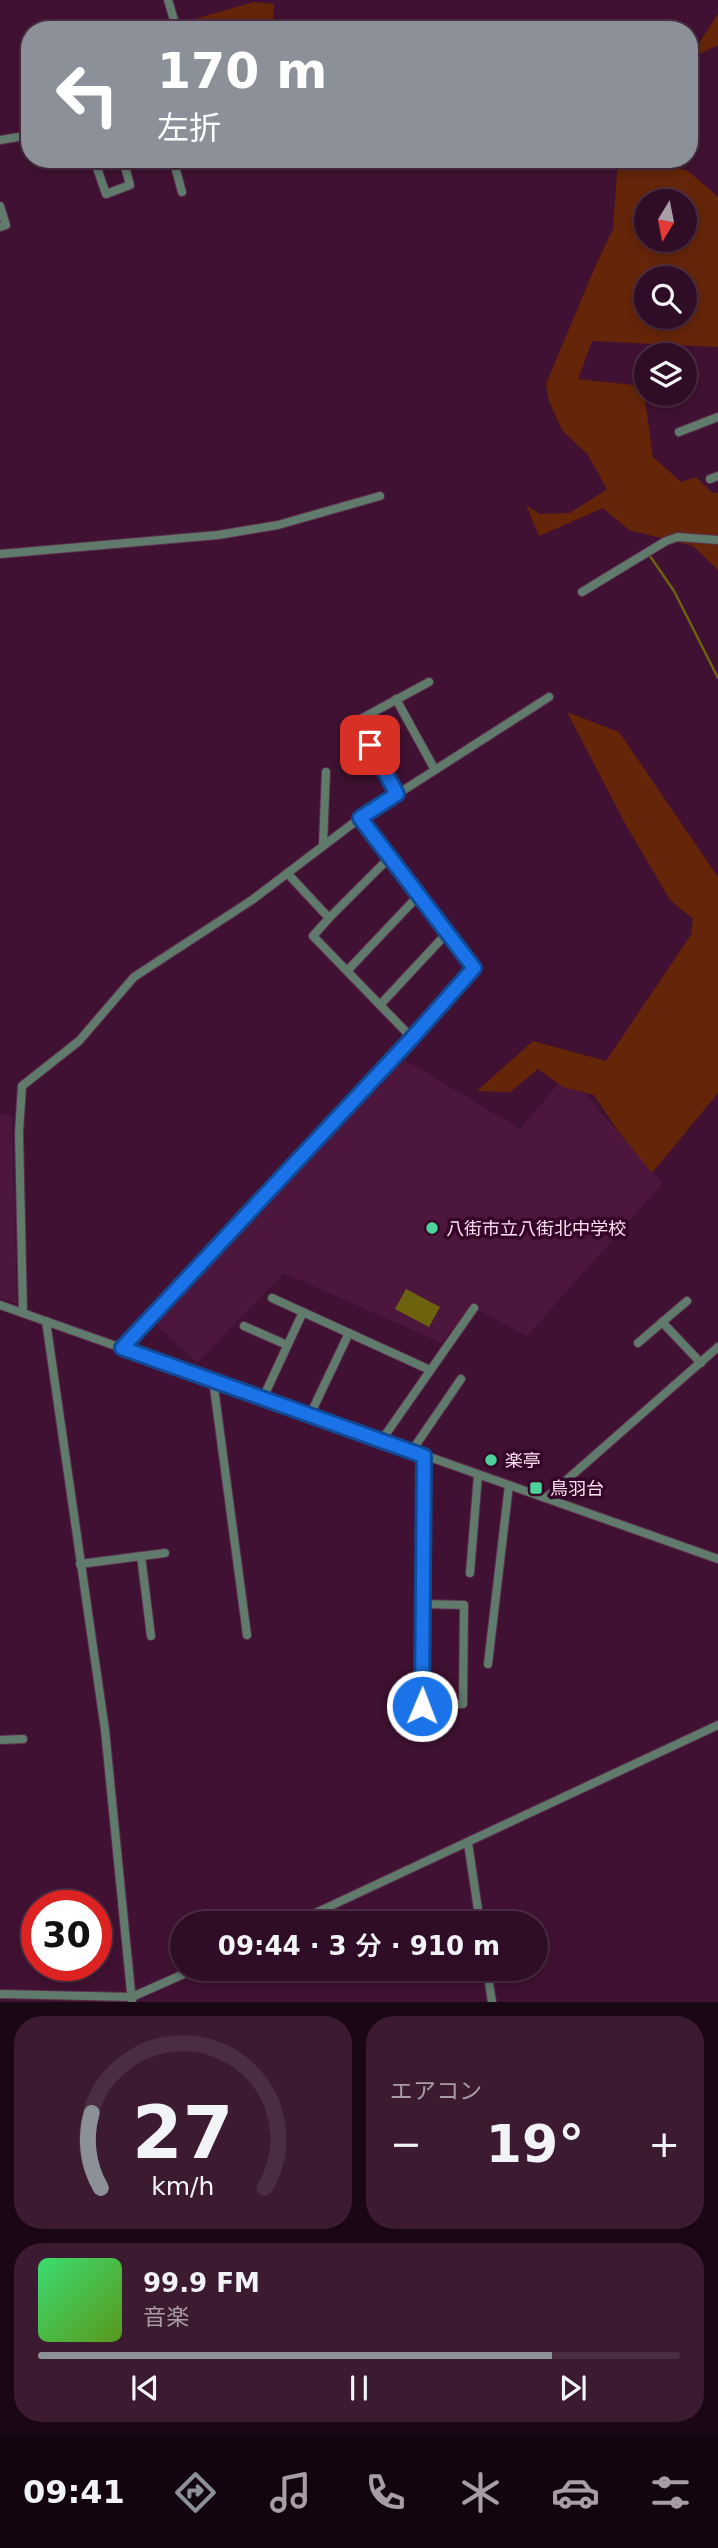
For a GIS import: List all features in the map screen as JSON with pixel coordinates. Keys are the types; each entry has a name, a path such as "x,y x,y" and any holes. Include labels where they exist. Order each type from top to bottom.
{"street":[{"path":"174,21 168,1 179,0"},
{"path":"0,140 21,136"},
{"path":"97,168 106,194 130,185 125,168"},
{"path":"175,168 182,192"},
{"path":"0,206 6,225 0,227"},
{"path":"679,432 718,417"},
{"path":"0,554 218,535 278,525 380,496"},
{"path":"582,592 666,541 678,537 718,540"},
{"path":"397,794 357,721 429,682"},
{"path":"23,1313 19,1133 22,1086 79,1041 134,977 252,900 360,818 549,697"},
{"path":"396,699 435,770"},
{"path":"323,844 326,772"},
{"path":"122,1348 474,968 360,818"},
{"path":"390,857 313,936 412,1038"},
{"path":"288,874 329,918"},
{"path":"347,971 419,895"},
{"path":"380,1005 447,933"},
{"path":"272,1298 430,1370"},
{"path":"638,1343 687,1301"},
{"path":"0,1305 718,1559"},
{"path":"381,1441 474,1308"},
{"path":"263,1398 303,1312"},
{"path":"46,1321 105,1730 132,2000"},
{"path":"662,1322 701,1363"},
{"path":"244,1326 287,1345"},
{"path":"310,1415 349,1333"},
{"path":"546,1498 718,1347"},
{"path":"411,1452 461,1379"},
{"path":"213,1380 247,1635"},
{"path":"423,1604 464,1605 463,1704 422,1706 424,1456"},
{"path":"470,1573 478,1475"},
{"path":"488,1664 509,1485"},
{"path":"80,1564 165,1553"},
{"path":"141,1556 151,1636"},
{"path":"320,1911 718,1725"},
{"path":"0,1740 23,1739"},
{"path":"468,1843 478,1911"},
{"path":"0,1994 132,2000 171,1981"},
{"path":"489,1981 492,2002"}],"shaded area":[{"path":"254,2 274,4 273,21 191,20"},
{"path":"718,14 718,45 698,55 698,45"},
{"path":"617,168 679,168 688,171 718,197 718,347 697,346 697,343 592,341 578,379 634,385 634,406 646,406 653,457 681,482 696,477 711,492 718,493 718,570 693,546 629,530 603,508 539,536 526,505 540,514 570,513 607,489 588,455 562,430 549,401 546,384 613,229"},
{"path":"567,712 619,732 718,877 718,1093 652,1173 618,1131 594,1095 563,1087 538,1069 510,1092 477,1091 533,1041 606,1061 691,935 693,919 670,900 626,825"},
{"name":"八街市立八街北中学校","path":"405,1060 520,1129 567,1074 663,1183 527,1336 470,1306 442,1343 284,1273 197,1363 151,1320"},
{"path":"0,1114 12,1116 17,1304 0,1298"},
{"path":"406,1289 440,1307 429,1327 395,1309"}],"waterway":[{"path":"650,556 674,591 718,678"}],"place":[{"name":"八街市立八街北中学校","path":"432,1228"},
{"name":"楽亭","path":"491,1460"},
{"name":"鳥羽台","path":"536,1488"}],"route":[{"path":"370,745 397,794 360,818 474,968 122,1348 424,1456 422,1706"}]}
